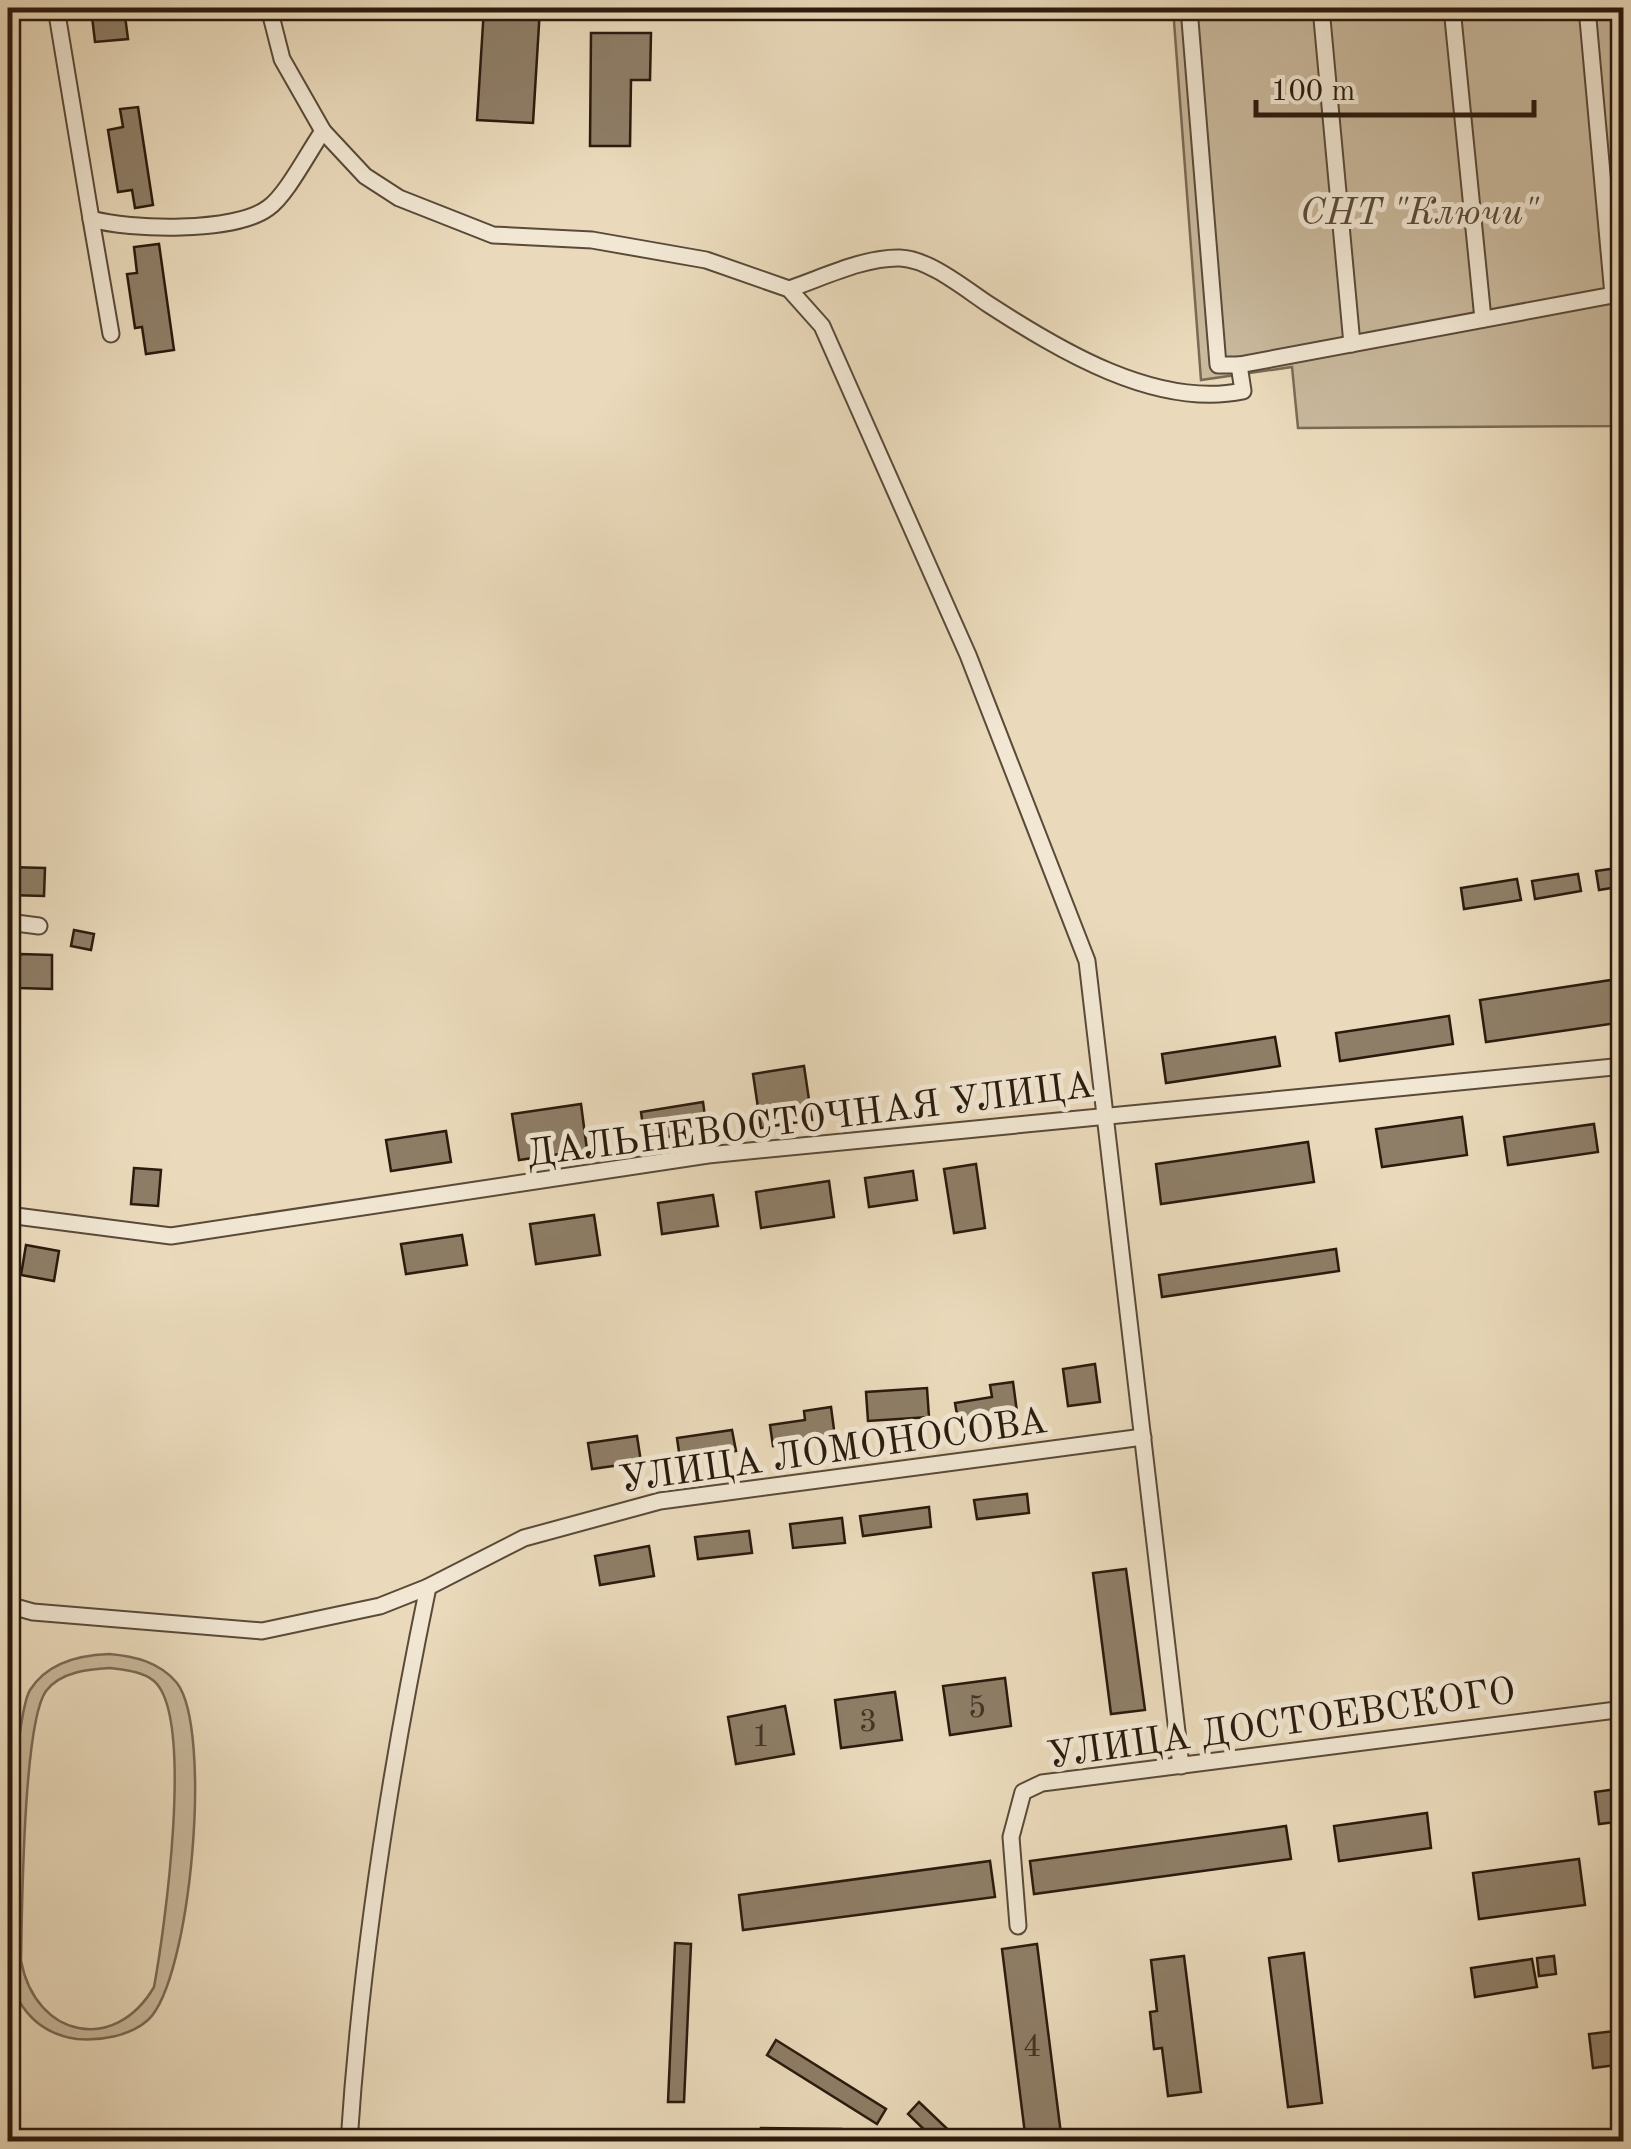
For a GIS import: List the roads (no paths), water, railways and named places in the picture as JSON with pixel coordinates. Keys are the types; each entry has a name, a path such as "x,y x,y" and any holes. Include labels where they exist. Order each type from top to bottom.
{"street":[{"path":"56,8 112,334"},
{"path":"269,8 282,59 322,132 365,176 399,198 493,234 592,240 706,260 789,289 822,326 968,655 1045,844 1086,960 1182,1766"},
{"path":"1189,8 1218,364 1240,365 1613,295 1587,8"},
{"path":"1321,8 1352,344"},
{"path":"1452,8 1483,319"},
{"path":"91,220 113,226 186,226 269,208 322,132"},
{"path":"789,289 853,267 901,258 944,275 1017,323 1130,379 1210,398 1243,391 1240,365"},
{"path":"8,922 40,926"},
{"name":"ДАЛЬНЕВОСТОЧНАЯ УЛИЦА","path":"8,1215 171,1236 708,1155 1624,1066"},
{"name":"УЛИЦА ЛОМОНОСОВА","path":"8,1605 51,1614 262,1631 380,1606 428,1588 524,1538 660,1501 1143,1436"},
{"path":"348,2142 357,2016 368,1938 399,1726 428,1588"},
{"name":"УЛИЦА ДОСТОЕВСКОГО","path":"1018,1926 1012,1837 1023,1792 1042,1783 1624,1710"}],"park label":[{"name":"СНТ \"Ключи\"","path":"1419,211"}]}
